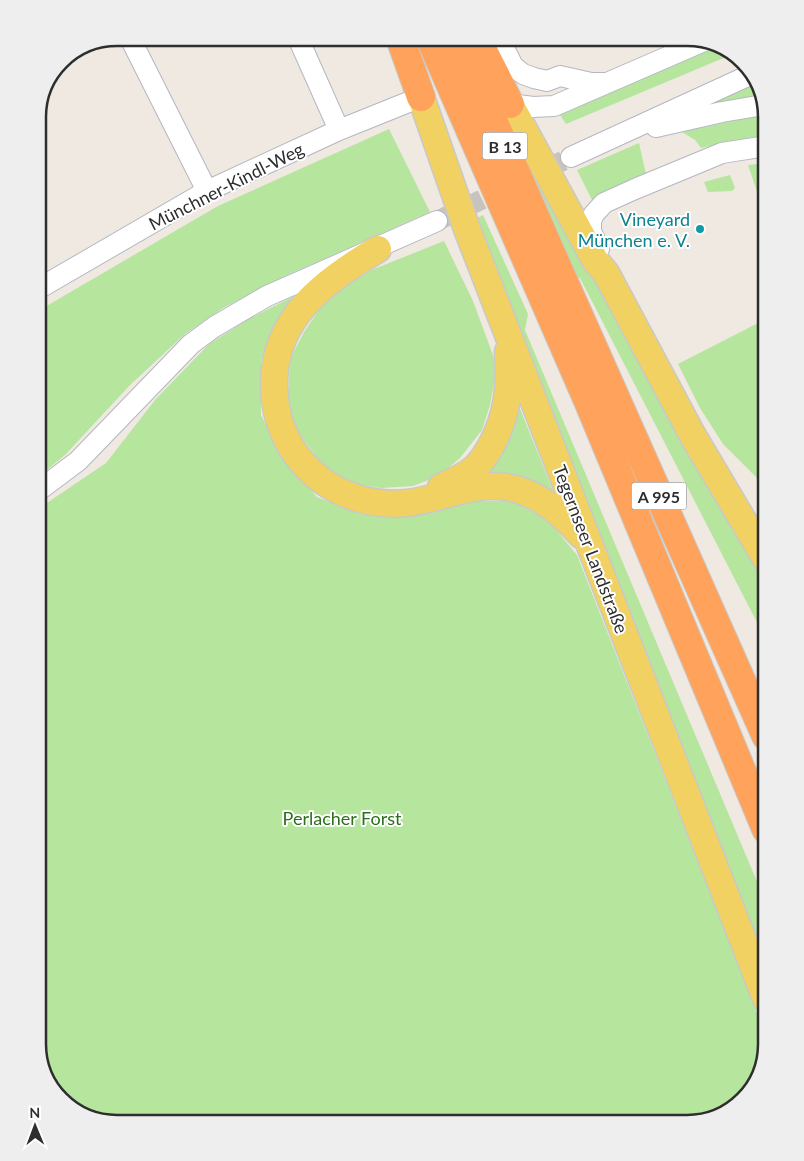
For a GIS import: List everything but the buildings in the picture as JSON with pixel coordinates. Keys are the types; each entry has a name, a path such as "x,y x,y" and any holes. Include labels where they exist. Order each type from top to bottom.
{"highway":[{"path":"403,46 421,97"},
{"name":"A 995","path":"433,46 588,401 758,810"},
{"name":"B 13","path":"461,46 552,255"},
{"path":"480,46 510,104"},
{"name":"A 995","path":"552,255 758,718"}],"main road":[{"name":"Tegernseer Landstraße","path":"421,97 466,229 758,979"},
{"path":"510,104 595,260 606,273 693,436 758,545"},
{"path":"378,249 325,284 302,305 286,331 276,359 274,399 279,422 300,461 318,478 333,488 355,498 381,503 406,503 435,498 468,488 508,487 529,493 560,512 587,542"},
{"path":"406,503 459,479 476,466 488,451 501,427 506,404 510,375 507,331"}],"street":[{"path":"134,46 207,192"},
{"path":"302,46 339,130"},
{"path":"503,46 513,66 528,76 547,80 560,76 590,83 606,84"},
{"path":"510,104 533,108 554,106 693,47"},
{"path":"571,157 745,77"},
{"name":"Münchner-Kindl-Weg","path":"46,285 207,192 339,130 421,97"},
{"path":"613,138 722,112 757,106"},
{"path":"606,273 604,259 591,231 591,221 594,214 604,203 722,152 758,147"},
{"path":"46,486 78,461 191,344 214,327 267,296 378,249 437,221"}],"green space":[{"path":"708,50 725,58 566,124 560,115"},
{"path":"750,85 754,96 720,103 718,99"},
{"path":"499,104 642,368 758,571 758,624 580,278 569,275"},
{"path":"758,116 758,137 701,148 695,140 682,132"},
{"path":"389,129 430,212 285,276 223,308 185,334 130,385 65,455 46,470 46,306 218,206"},
{"path":"639,143 646,174 592,200 577,170"},
{"path":"758,164 758,194 748,165"},
{"path":"730,175 735,188 732,191 708,192 704,182"},
{"path":"483,215 528,314 525,330 758,884 758,945 475,219"},
{"path":"444,241 473,301 494,358 495,378 490,405 482,430 460,458 439,476 413,486 381,488 354,484 321,463 295,428 288,397 290,359 304,332 325,301 342,286 369,271"},
{"name":"Perlacher Forst","path":"292,297 261,360 261,415 284,460 317,497 360,514 406,517 461,501 512,501 547,519 577,555 758,1016 758,1044 752,1071 737,1094 722,1105 705,1112 687,1115 113,1115 90,1109 74,1100 56,1079 49,1062 46,1044 46,504 106,463 155,400 209,344 249,319"},
{"path":"758,323 758,479 723,444 700,408 678,364"},
{"path":"517,401 555,496 474,479"}],"tunnel":[{"path":"437,221 571,157"}],"place":[{"name":"Vineyard München e. V.","path":"700,229"}]}
